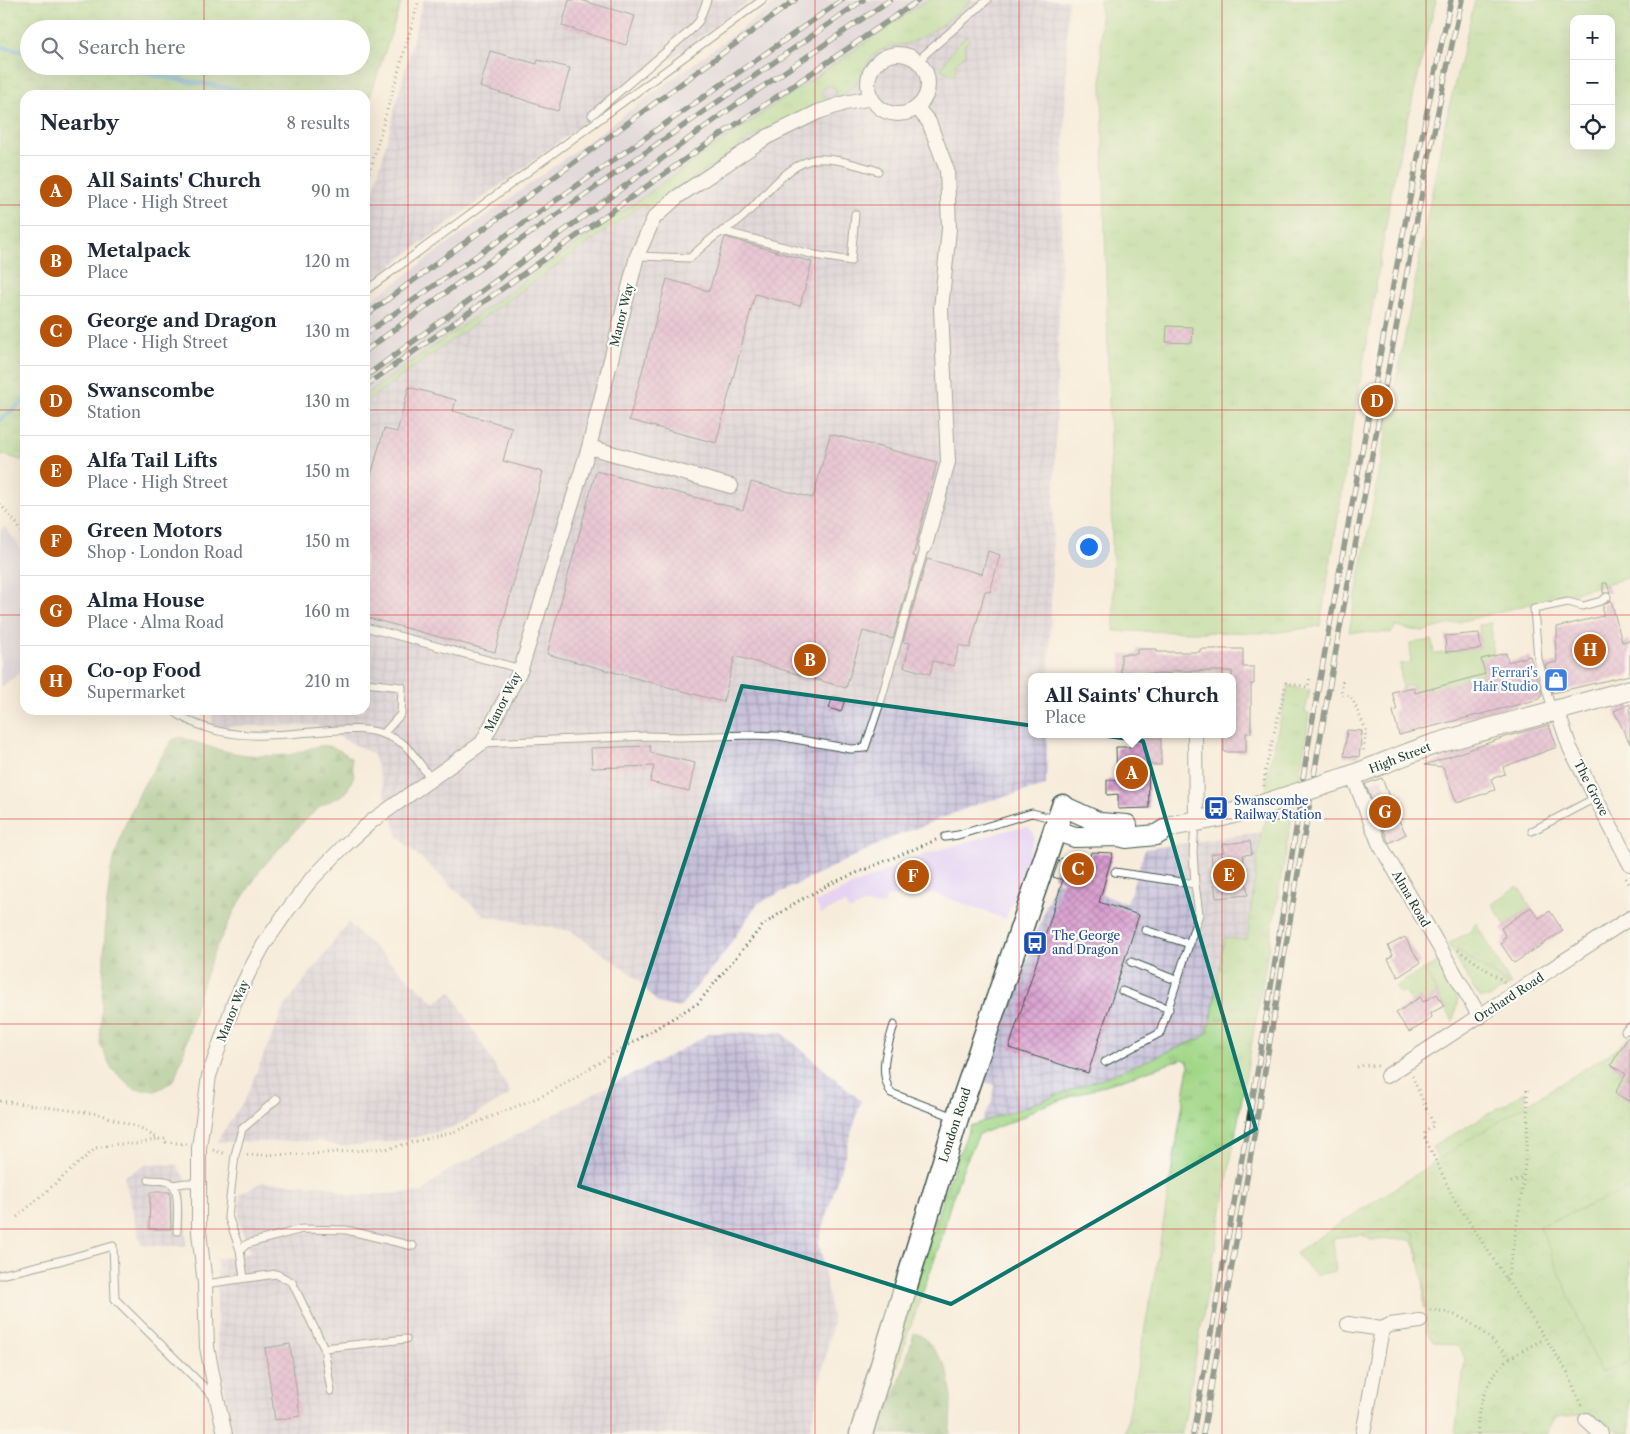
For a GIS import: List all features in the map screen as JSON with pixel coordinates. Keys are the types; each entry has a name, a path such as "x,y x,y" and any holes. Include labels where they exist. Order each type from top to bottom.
{"main road":[{"name":"High Street","path":"1056,825 1118,843 1126,838 1156,835 1171,826 1233,814 1264,798 1353,776 1430,746 1630,690"},
{"name":"High Street","path":"1056,825 1088,818 1106,824 1158,823 1171,826"},
{"name":"London Road","path":"861,1434 957,1118 1056,825"}],"street":[{"path":"894,55 903,55 920,63 928,81 927,91 917,108 907,113 888,112 872,98 869,90 869,80 877,63 894,55"},
{"name":"Manor Way","path":"225,1434 216,1400 207,1347 205,1284 199,1232 199,1183 205,1149 209,1076 234,1003 263,946 287,911 310,881 342,846 372,822 482,743 521,669 589,446 637,256 654,218 677,196 767,137 818,112 844,103 872,98"},
{"path":"917,108 929,122 947,170 949,229 941,309 948,462 925,546"},
{"path":"589,446 731,486"},
{"name":"The Grove","path":"1555,710 1568,742 1630,864"},
{"path":"1195,738 1196,821"},
{"name":"Alma Road","path":"1353,776 1379,844 1480,1017"},
{"name":"Orchard Road","path":"1382,1071 1480,1017 1630,918"},
{"path":"1348,1324 1382,1329 1421,1316"},
{"path":"1364,1434 1382,1329"},
{"path":"1586,1420 1601,1434"}],"lane":[{"path":"592,115 691,30 699,21 706,0"},
{"path":"370,287 762,0"},
{"path":"920,63 924,55 987,0"},
{"path":"637,256 690,258 760,201 782,177 796,167 812,160 830,160 878,171"},
{"path":"722,231 815,255 851,261 855,214"},
{"path":"482,743 646,736 751,735 778,736 851,749 865,748 884,692 925,546"},
{"path":"1555,710 1537,653 1534,609 1568,602 1583,606 1601,601 1607,597"},
{"path":"370,628 521,669"},
{"path":"370,684 402,687 401,714 384,734"},
{"path":"180,715 206,729 243,735 283,735 375,730 404,745 431,779"},
{"path":"1532,831 1564,816 1574,808 1596,797"},
{"path":"945,837 958,835 1032,813 1056,825"},
{"path":"1105,1062 1160,1034 1200,914 1195,884 1193,852 1196,821"},
{"path":"1115,872 1195,884"},
{"path":"1145,930 1190,944"},
{"path":"1131,962 1178,981"},
{"path":"1122,991 1169,1009"},
{"path":"894,1025 884,1064 886,1081 891,1093 957,1118"},
{"path":"244,1278 240,1250 228,1216 234,1155 242,1129 277,1099"},
{"path":"149,1180 166,1181 173,1185 177,1194 177,1231"},
{"path":"173,1185 199,1183"},
{"path":"240,1250 247,1244 302,1229 346,1230 412,1246"},
{"path":"0,1275 113,1246 115,1299 216,1400"},
{"path":"205,1284 276,1274 292,1282 324,1348 331,1392"},
{"path":"324,1348 406,1339"}],"path":[{"path":"370,170 419,0"},
{"path":"0,504 20,529"},
{"path":"1264,798 1265,776 1286,683 1308,687 1310,676"},
{"path":"1343,681 1341,694 1351,696 1366,730 1363,755"},
{"path":"258,1155 311,1154 392,1148 456,1131 549,1093 698,1003 763,925 795,902 832,883 945,837"},
{"path":"1453,946 1510,987"},
{"path":"1357,1067 1362,1065 1382,1071"},
{"path":"1412,1076 1432,1121 1433,1126 1424,1134 1454,1199 1572,1380 1586,1420"},
{"path":"1506,1279 1523,1178 1527,1127 1527,1089"},
{"path":"0,1101 98,1114 137,1127 159,1139"},
{"path":"17,1217 96,1148 116,1144 138,1144 166,1138 166,1142 182,1142 224,1154"},
{"path":"1511,1182 1523,1178"},
{"path":"1421,1316 1444,1312 1465,1318 1510,1358"},
{"path":"1478,1434 1479,1410 1486,1390 1494,1377 1510,1358 1544,1339"}],"highlighted area":[{"path":"742,686 1143,741 1256,1129 951,1304 579,1186"}],"shaded area":[{"path":"423,0 751,0 370,281 370,205"},
{"path":"780,0 927,0 698,158 370,391 370,301"},
{"path":"947,0 1068,0 1049,673 1028,673 1028,738 1047,738 1046,786 980,803 889,839 757,904 722,956 679,1008 658,1003 634,976 571,931 484,916 398,837 373,754 316,725 212,726 212,715 370,715 370,398 722,149"},
{"path":"5,527 20,546 20,673 0,688 0,530"},
{"path":"1028,827 1034,833 1034,838 1006,919 933,893 886,897 884,906 864,904 849,911 845,903 821,914 815,902 926,854 1012,829"},
{"path":"1261,832 1247,940 1224,938 1212,1016 1207,1033 1201,1038 1129,1067 1035,1104 981,1122 991,1104 994,1085 985,1082 1055,880 1127,903 1145,849"},
{"path":"348,923 435,1003 451,991 511,1094 455,1127 414,1138 373,1144 339,1146 319,1141 216,1142 245,1099 284,1007"},
{"path":"781,1032 861,1101 819,1241 833,1323 809,1434 232,1434 217,1335 217,1259 250,1253 239,1220 240,1194 262,1182 328,1186 350,1196 422,1192 446,1172 600,1090 670,1056 710,1033"},
{"path":"148,1164 177,1165 185,1178 186,1246 141,1245 124,1176"}],"green space":[{"path":"0,0 402,0 370,97 370,90 20,90 20,460 0,454"},
{"path":"927,0 972,0 946,22 924,36 911,42 879,51 870,60 857,82 836,99 837,90 831,86 825,86 821,92 823,97 833,100 771,127 749,139 663,200 651,212 643,204 370,398 370,391 698,158"},
{"path":"1100,0 1436,0 1393,182 1320,626 1273,633 1114,631"},
{"path":"1475,0 1630,0 1630,577 1424,631 1396,626 1391,633 1349,632 1444,128"},
{"path":"966,36 970,40 964,45 966,54 955,64 958,68 953,75 941,69 953,49"},
{"path":"1491,623 1495,669 1476,676 1475,692 1471,677 1464,679 1466,688 1418,704 1413,685 1403,687 1404,692 1402,692 1400,664 1411,663 1410,643 1432,640 1434,654 1480,648 1479,625"},
{"path":"1288,686 1310,690 1305,712 1309,713 1306,739 1182,1434 1125,1434 1155,1273 1189,1066 1188,1062 1183,1059 1037,1108 1021,1118 979,1134 963,1168 950,1205 941,1241 907,1336 877,1434 868,1434 947,1185 970,1126 1116,1073 1201,1038 1207,1033 1212,1016 1224,938 1247,940 1261,832 1268,815 1266,780"},
{"path":"181,737 223,751 253,755 287,755 319,746 333,747 351,758 354,776 346,793 321,806 301,824 261,869 235,910 214,952 198,996 184,1052 174,1081 156,1091 134,1089 112,1069 100,1044 106,911 111,869 124,827 143,786 172,740"},
{"path":"1518,886 1531,907 1505,925 1492,904"},
{"path":"1476,923 1511,985 1452,946 1449,947 1448,944 1471,931"},
{"path":"1452,947 1509,986 1490,997 1481,998 1450,948"},
{"path":"1437,962 1458,999 1453,1022 1424,969"},
{"path":"1424,969 1437,993 1429,998 1433,1005 1428,1009 1420,997 1412,1003 1404,992 1400,994 1395,987"},
{"path":"1630,1037 1630,1434 1623,1434 1590,1414 1555,1417 1547,1434 1455,1434 1465,1359 1460,1347 1434,1341 1427,1332 1424,1284 1414,1233 1408,1229 1403,1229 1333,1238 1336,1271 1316,1275 1295,1253 1467,1141 1612,1052"},
{"path":"1525,1092 1526,1120 1455,1196 1432,1147"},
{"path":"1630,1188 1630,1361 1601,1373 1540,1226"},
{"path":"1400,1222 1425,1239 1424,1308 1423,1269 1418,1261 1416,1247 1412,1241 1405,1239 1371,1240 1360,1234"},
{"path":"914,1333 922,1336 928,1342 943,1361 947,1371 951,1389 950,1434 881,1434"}],"building":[{"path":"569,0 580,0 635,16 626,45 562,26"},
{"path":"490,51 537,64 538,60 570,68 558,111 480,87"},
{"path":"725,237 812,262 800,306 755,294 716,443 629,420 667,279 709,291"},
{"path":"1167,326 1193,327 1192,343 1166,342"},
{"path":"409,387 456,400 453,411 512,427 503,461 543,472 495,652 370,618 370,479 384,429 397,432"},
{"path":"830,434 937,462 913,556 916,557 893,639 863,631 846,688 735,656 723,702 547,654 596,471 743,510 751,482 813,498"},
{"path":"988,551 1000,555 990,592 985,591 970,648 959,645 954,666 933,661 930,674 904,667 910,643 903,642 927,559 982,574"},
{"path":"1603,583 1607,583 1610,593 1603,593"},
{"path":"1611,600 1622,642 1630,640 1630,675 1553,693 1545,665 1557,662 1555,640 1557,638 1557,627 1603,616 1603,606"},
{"path":"1479,633 1481,649 1446,652 1445,636"},
{"path":"1137,649 1157,649 1157,652 1200,652 1200,649 1243,649 1243,667 1254,667 1254,684 1251,684 1251,733 1246,733 1246,752 1224,752 1224,738 1236,738 1236,673 1232,673 1232,671 1172,671 1172,673 1121,673 1121,654 1137,654"},
{"path":"1506,653 1508,662 1530,656 1542,694 1540,699 1399,735 1393,711 1397,710 1392,692 1414,687 1415,693 1485,674 1481,659"},
{"path":"833,696 845,699 841,712 829,708"},
{"path":"1630,704 1630,744 1614,711"},
{"path":"1549,725 1557,747 1503,767 1505,774 1491,779 1495,790 1457,803 1443,767 1425,765 1508,736"},
{"path":"1347,730 1362,731 1359,757 1344,756"},
{"path":"1130,738 1161,738 1161,765 1148,765 1149,808 1118,809 1118,794 1107,795 1107,780 1117,780 1116,747 1131,747"},
{"path":"650,746 651,753 695,763 689,791 650,782 654,766 592,768 591,748"},
{"path":"1382,778 1395,813 1406,834 1389,843 1365,784"},
{"path":"1250,841 1252,854 1243,855 1248,895 1216,898 1211,854 1224,852 1222,844"},
{"path":"1091,852 1113,853 1099,902 1139,915 1088,1073 1009,1048 1063,880 1053,877 1059,860 1061,858 1078,863 1090,856"},
{"path":"1531,907 1539,918 1550,911 1563,931 1514,963 1501,944 1504,942 1502,939 1506,937 1501,928"},
{"path":"1405,937 1420,963 1398,977 1388,959 1393,955 1388,946"},
{"path":"1437,994 1444,1006 1431,1013 1432,1017 1427,1022 1409,1032 1396,1013 1420,997 1423,1002"},
{"path":"1630,1034 1630,1102 1615,1093 1626,1074 1611,1065"},
{"path":"150,1192 170,1192 171,1229 149,1229"},
{"path":"290,1344 300,1416 275,1420 265,1348"}],"waterway":[{"path":"0,47 20,50"},
{"path":"154,75 237,90"},
{"path":"0,420 20,404"}],"railway":[{"path":"370,312 795,0"},
{"path":"370,330 842,0"},
{"path":"370,347 863,0"},
{"path":"370,373 724,113 890,0"},
{"path":"370,382 691,155 919,0"},
{"path":"1303,778 1396,270 1451,0"},
{"path":"1314,775 1395,334 1435,125 1462,0"},
{"path":"1203,1434 1310,801"},
{"path":"1193,1434 1259,1062 1300,804"}],"place":[{"name":"Swanscombe","path":"1377,401"},
{"name":"Co-op Food","path":"1590,650"},
{"name":"Metalpack","path":"810,660"},
{"name":"Ferrari's Hair Studio","path":"1556,680"},
{"name":"All Saints' Church","path":"1132,773"},
{"name":"Swanscombe Railway Station","path":"1216,808"},
{"name":"Alma House","path":"1385,812"},
{"name":"George and Dragon","path":"1078,869"},
{"name":"Alfa Tail Lifts","path":"1229,875"},
{"name":"Green Motors","path":"913,876"},
{"name":"The George and Dragon","path":"1035,943"}]}
